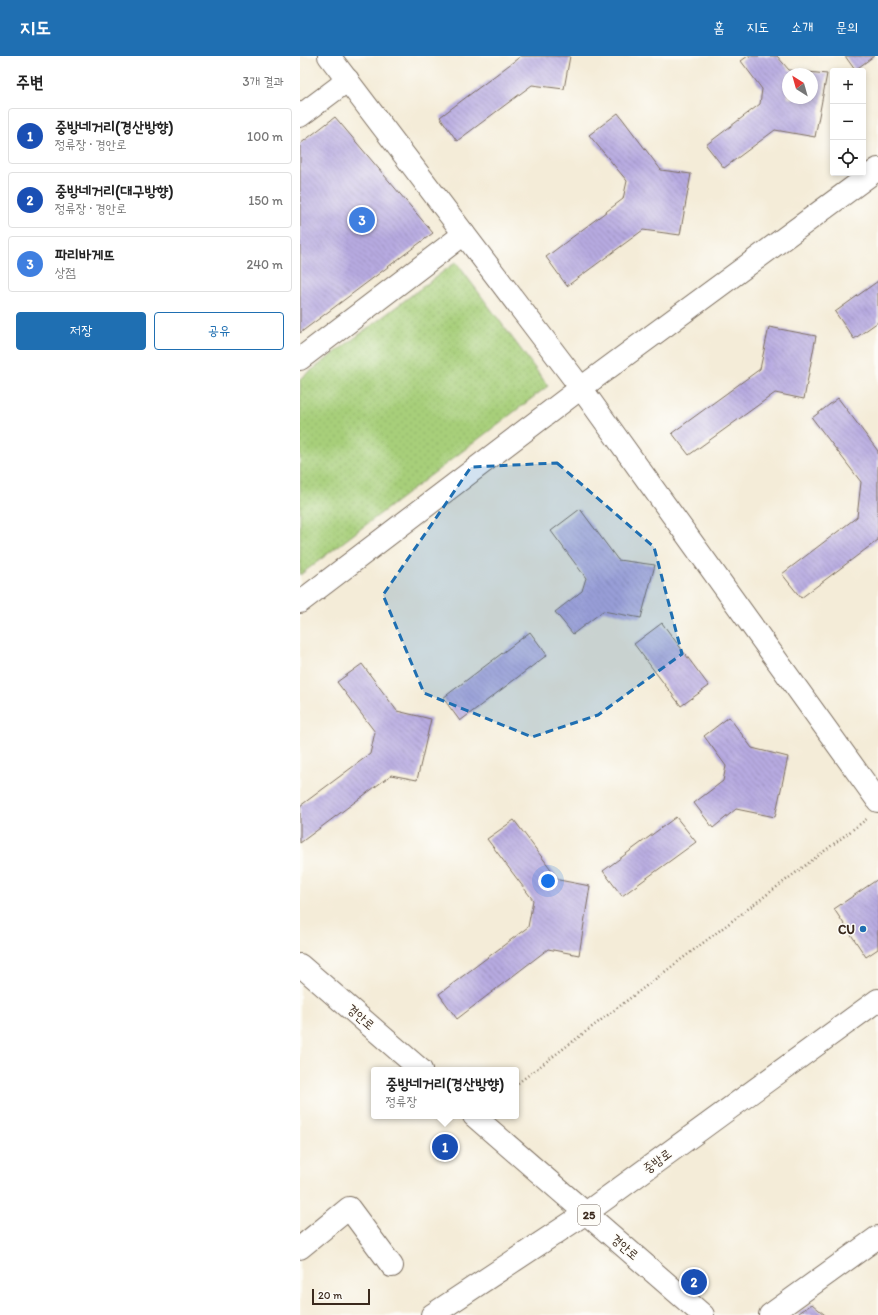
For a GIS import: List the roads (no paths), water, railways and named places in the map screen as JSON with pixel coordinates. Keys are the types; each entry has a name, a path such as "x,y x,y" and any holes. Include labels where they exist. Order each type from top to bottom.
{"street":[{"path":"329,56 581,388 875,808"},
{"path":"300,116 348,80"},
{"path":"300,602 581,388 878,168"},
{"path":"300,359 464,234"},
{"name":"경안로","path":"300,965 418,1067"},
{"name":"중방로","path":"432,1315 586,1213 878,1000"},
{"name":"경안로","path":"477,1119 704,1315"},
{"path":"300,1248 348,1208 392,1266"},
{"path":"770,1315 878,1236"}],"place":[{"name":"파리바게뜨","path":"362,220"},
{"name":"CU","path":"863,929"},
{"name":"중방네거리(경산방향)","path":"445,1147"},
{"name":"중방네거리(대구방향)","path":"694,1282"}]}
